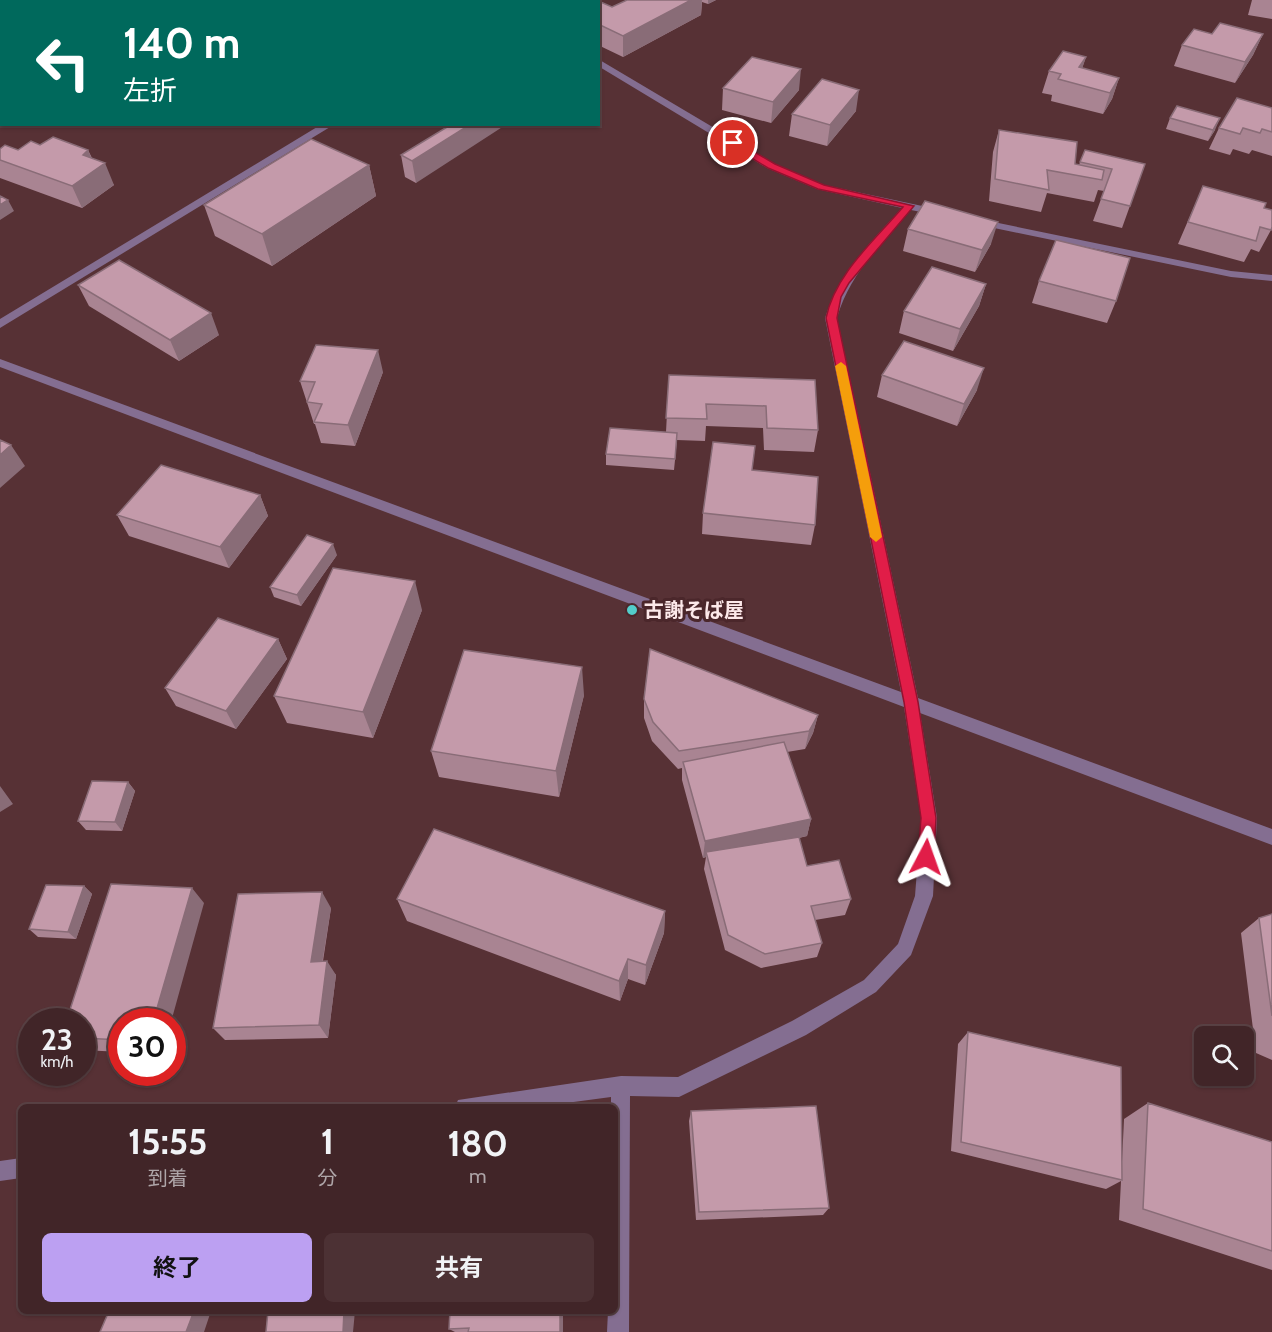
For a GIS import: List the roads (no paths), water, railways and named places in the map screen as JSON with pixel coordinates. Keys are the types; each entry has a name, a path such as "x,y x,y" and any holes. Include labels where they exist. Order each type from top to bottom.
{"street":[{"path":"600,63 771,166 821,187 951,216"},
{"path":"0,324 327,126"},
{"path":"487,1104 621,1086 679,1087 799,1028 870,986 906,949 924,896 929,818 911,702 831,318 835,297 845,281 909,206"},
{"path":"971,220 1232,274 1272,278"},
{"path":"0,363 1272,837"},
{"path":"618,1332 621,1086"},
{"path":"0,1171 18,1168"}],"place":[{"name":"古謝そば屋","path":"632,610"}]}
